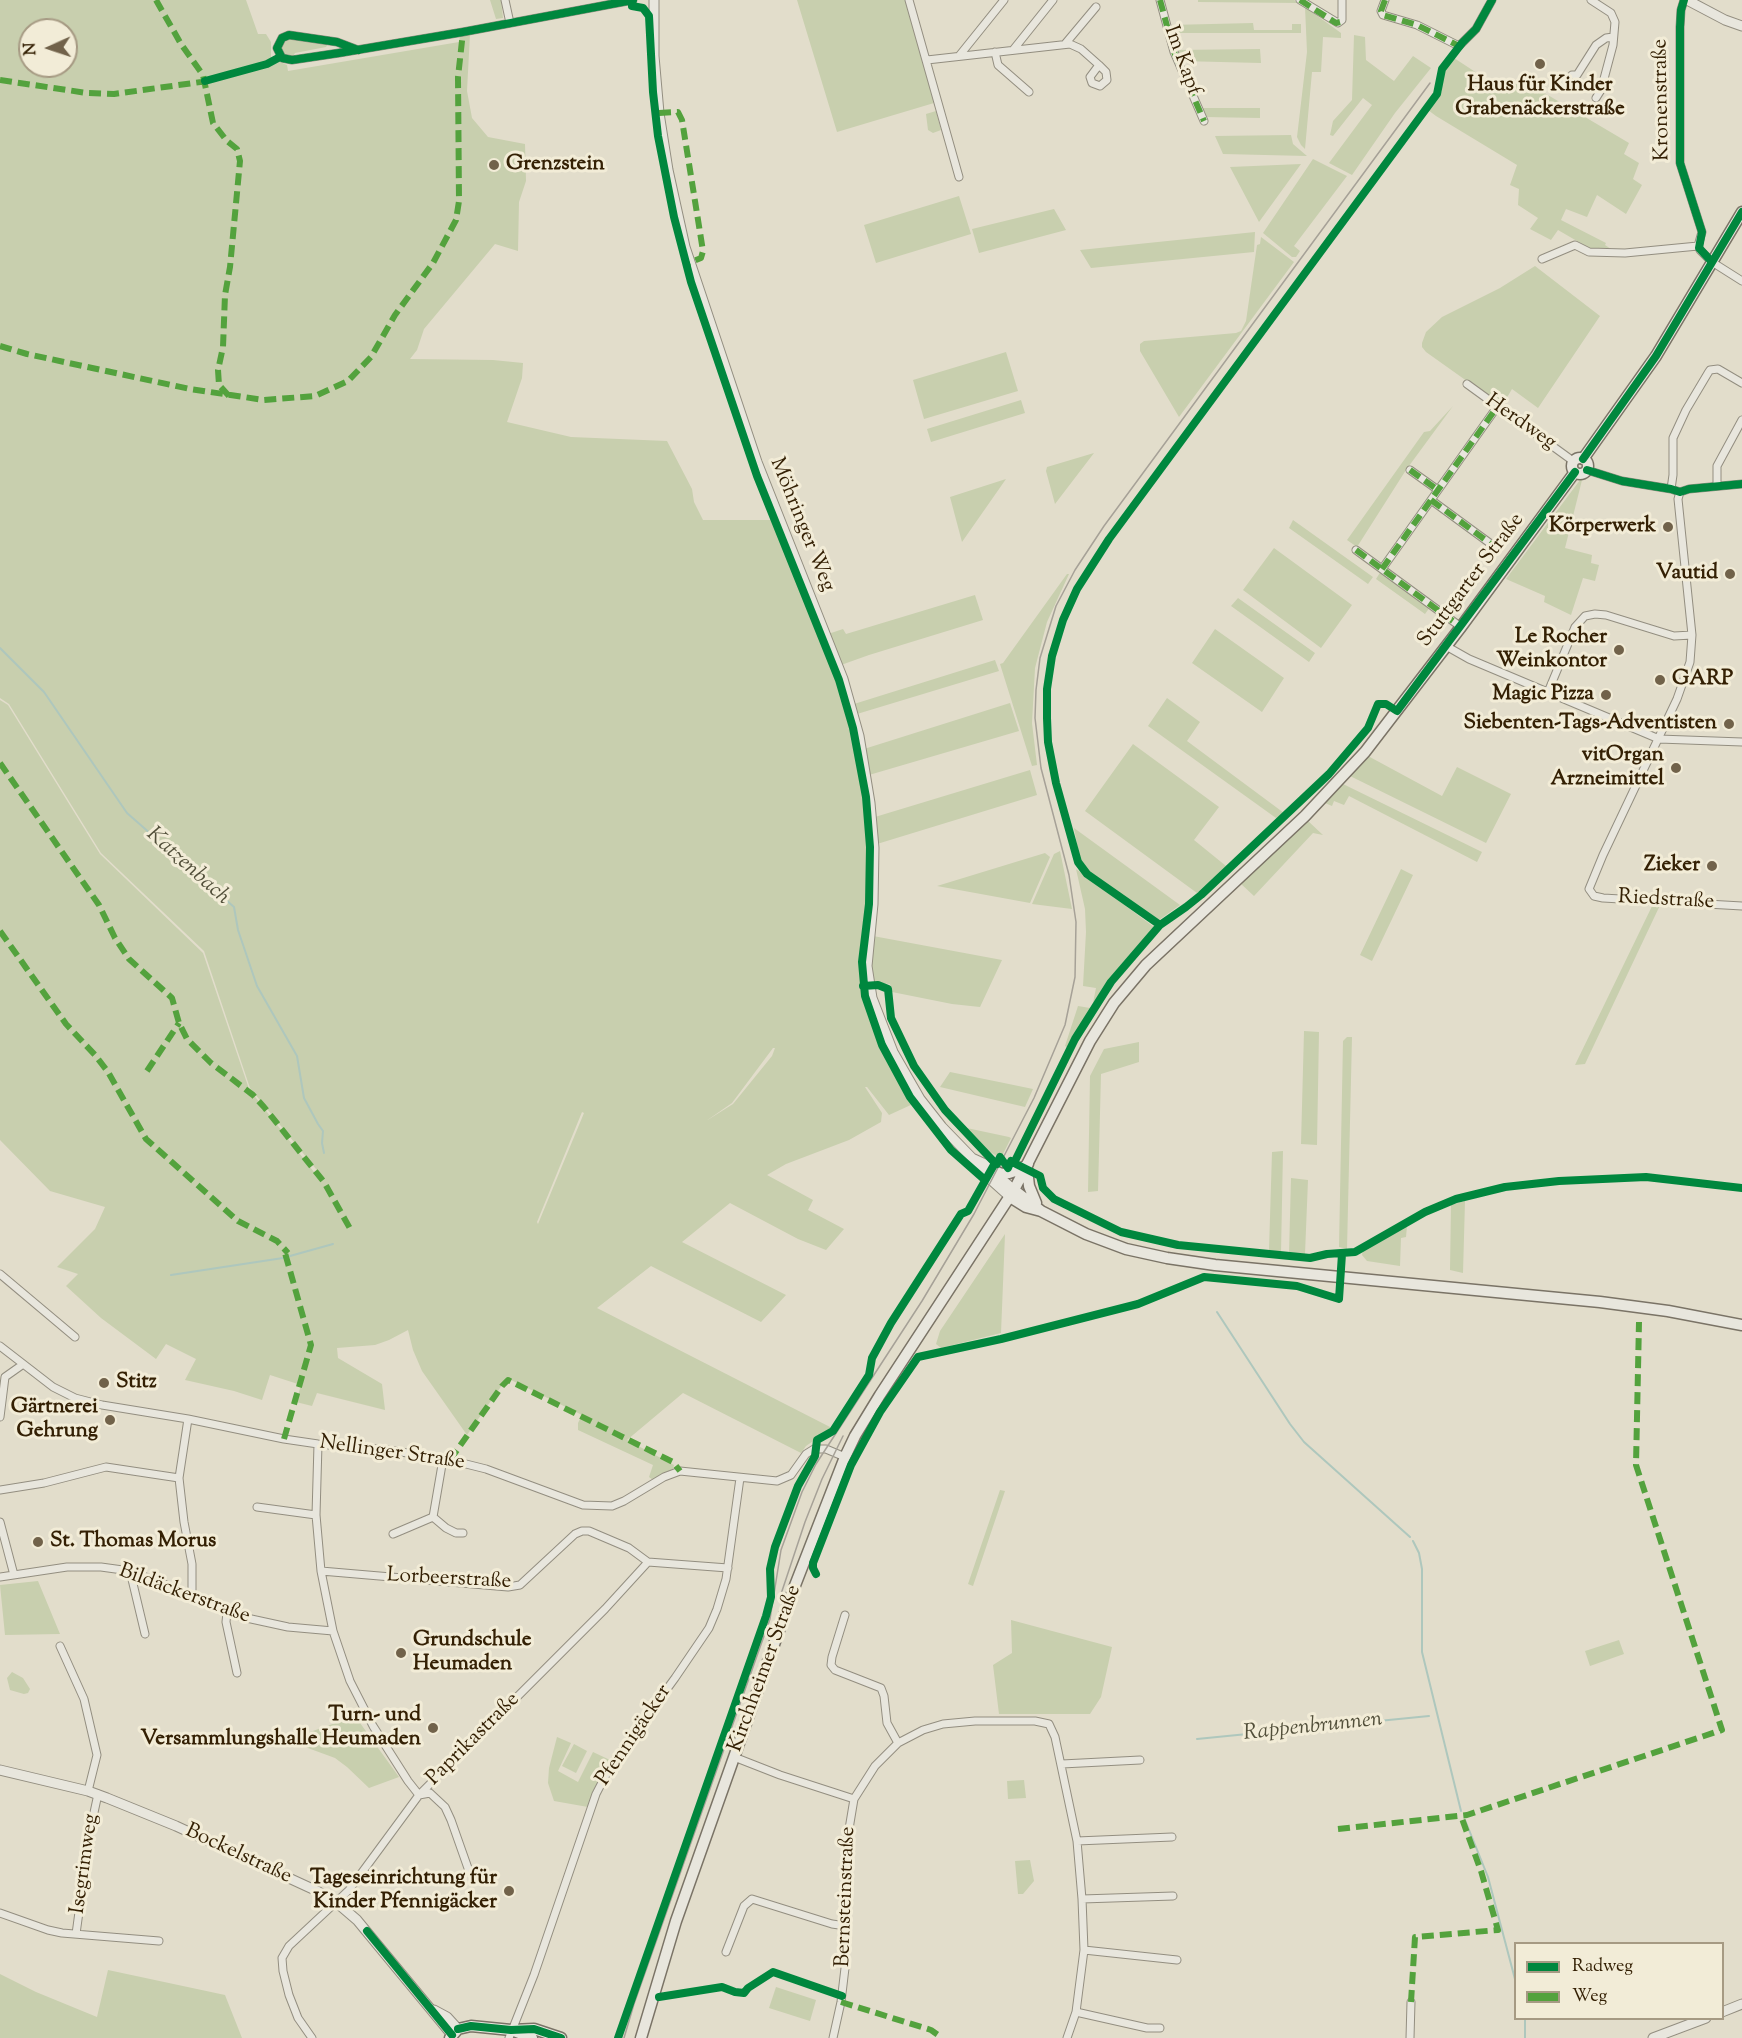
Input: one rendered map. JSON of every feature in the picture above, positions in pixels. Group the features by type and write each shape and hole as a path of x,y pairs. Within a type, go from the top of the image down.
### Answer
{"main road":[{"name":"Stuttgarter Straße","path":"1012,1194 1085,1050 1123,992 1169,942 1305,816 1343,777 1374,740 1461,627 1646,371 1742,212"},
{"path":"990,1169 1007,1174 1029,1164"},
{"path":"1029,1164 1027,1175 1029,1186 1041,1211"},
{"path":"1012,1194 1026,1207 1041,1211 1086,1234 1144,1254 1179,1260 1600,1302 1668,1311 1742,1325"},
{"name":"Kirchheimer Straße","path":"641,2038 670,1941 734,1757 794,1588 845,1457 874,1405 1012,1194"},
{"name":"Bockelstraße","path":"454,2034 480,2026 532,2038"},
{"name":"Bockelstraße","path":"510,2034 534,2028 561,2038"}],"street":[{"path":"505,0 510,23"},
{"path":"358,50 337,42 291,35 282,38 277,48 280,57 290,61 358,50 510,23 633,0"},
{"name":"Möhringer Weg","path":"654,0 654,56 659,113 668,170 685,247 757,462 839,671 859,736 874,842 873,904 867,966 872,998 886,1036 906,1077 936,1119 981,1171 1012,1194"},
{"path":"909,0 959,177"},
{"path":"960,56 1004,0"},
{"path":"1013,50 1053,0"},
{"name":"Im Kapf","path":"1160,0 1174,52 1204,121"},
{"path":"1300,0 1336,22 1340,22 1342,17 1342,0"},
{"path":"1385,0 1383,15 1417,25 1460,46 1476,29 1492,0"},
{"path":"1591,0 1613,14 1615,22 1613,45 1601,90 1596,98"},
{"path":"1686,0 1742,26"},
{"name":"Kronenstraße","path":"1686,0 1681,10 1680,163 1702,232 1698,246"},
{"path":"1065,44 1096,7"},
{"path":"1572,75 1577,75 1596,45 1606,38 1613,37"},
{"path":"927,60 1072,44 1099,65"},
{"path":"995,52 998,65 1029,92"},
{"path":"1542,259 1575,245 1589,252 1625,253 1698,246 1712,262 1742,280"},
{"path":"1671,489 1673,438 1686,410 1708,373 1710,370 1718,369 1742,382"},
{"name":"Herdweg","path":"1467,384 1580,465 1622,481 1680,492"},
{"path":"1382,569 1497,407"},
{"path":"1717,486 1717,466 1742,420"},
{"path":"1410,470 1438,490"},
{"path":"1659,739 1688,671 1692,655 1679,503 1680,492 1742,483"},
{"path":"1431,500 1491,544"},
{"path":"1356,550 1461,627"},
{"path":"1548,692 1577,623 1585,616 1606,615 1674,636 1692,635"},
{"path":"1446,646 1469,659 1659,739 1742,742"},
{"name":"Riedstraße","path":"1659,739 1590,885 1591,892 1603,898 1742,906"},
{"name":"Möhringer Weg","path":"972,1158 990,1169 1012,1194"},
{"path":"0,1274 75,1336"},
{"name":"Nellinger Straße","path":"0,1346 53,1388 75,1398 102,1405 318,1444 388,1450 442,1459 486,1469 583,1505 597,1507 612,1506 624,1501 664,1477 680,1471 772,1481 783,1479 793,1473 806,1454 814,1449 824,1449 845,1457"},
{"path":"0,1417 3,1375 22,1365"},
{"path":"188,1419 180,1478 184,1522 192,1564 192,1597"},
{"path":"318,1444 316,1515 321,1571 333,1631 350,1681 388,1751 419,1795 430,1793 445,1807 469,1871 479,1880"},
{"path":"433,1517 442,1459"},
{"path":"0,1490 44,1483 106,1467 180,1478"},
{"name":"Pfennigäcker","path":"510,2034 534,1975 596,1794 616,1757 709,1628 723,1594 740,1478"},
{"path":"257,1507 316,1515"},
{"path":"433,1517 446,1528 456,1533 463,1533"},
{"path":"393,1533 433,1517"},
{"path":"0,1522 14,1575"},
{"name":"Lorbeerstraße","path":"321,1571 508,1587 520,1585 575,1534 582,1531 629,1548 648,1562 728,1568"},
{"name":"Paprikastraße","path":"312,2038 298,2019 287,1987 282,1958 289,1946 349,1890 419,1795 605,1609 648,1562"},
{"name":"Bildäckerstraße","path":"0,1577 67,1567 101,1567 130,1571 227,1612 261,1623 333,1631"},
{"path":"130,1571 145,1634"},
{"path":"227,1612 226,1622 237,1673"},
{"path":"845,1615 831,1657 831,1665 835,1670 881,1688 885,1696 887,1723 898,1743"},
{"path":"60,1646 84,1699 97,1755 88,1791"},
{"name":"Bernsteinstraße","path":"833,2038 841,2002 845,1968 846,1847 854,1799 875,1766 898,1743 923,1730 975,1721 1035,1721 1049,1724 1055,1737 1077,1841 1082,1899 1084,1950 1076,2012 1067,2038"},
{"path":"734,1757 854,1799"},
{"path":"1062,1764 1140,1760"},
{"name":"Bockelstraße","path":"0,1770 98,1794 176,1826 336,1902 357,1920 432,2009 442,2025 454,2034"},
{"name":"Isegrimweg","path":"76,1934 90,1831 98,1794"},
{"path":"1077,1841 1172,1836"},
{"path":"1082,1899 1173,1896"},
{"path":"726,1952 744,1906 752,1899 832,1924 846,1926"},
{"name":"Isegrimweg","path":"0,1913 48,1930 159,1941"},
{"path":"1084,1950 1177,1960"},
{"path":"1410,2038 1411,2002"},
{"path":"1724,2011 1742,2004"},
{"path":"1076,2012 1147,2028 1160,2028"},
{"path":"1653,2038 1703,2020"}],"green space":[{"path":"0,0 246,0 258,34 266,34 271,42 271,63 278,61 287,65 288,71 459,42 460,36 470,34 467,91 472,118 488,137 525,144 526,181 519,202 518,251 495,244 424,329 417,350 410,359 493,360 523,363 522,378 507,422 571,437 667,441 692,489 694,502 703,520 773,520 834,672 848,713 864,793 870,853 861,964 862,992 882,1047 913,1104 889,1115 865,1087 882,1113 881,1122 849,1140 786,1164 767,1175 813,1200 808,1210 844,1229 826,1250 798,1239 730,1203 682,1242 786,1295 761,1322 651,1266 597,1308 832,1428 806,1446 801,1453 683,1393 627,1440 674,1465 673,1469 653,1480 649,1477 653,1465 578,1430 578,1423 582,1415 507,1378 467,1435 422,1371 408,1330 375,1345 337,1348 338,1358 382,1384 385,1410 317,1393 312,1406 296,1402 301,1385 270,1375 262,1400 185,1380 196,1359 166,1344 156,1359 101,1318 66,1286 78,1274 57,1267 95,1229 105,1207 50,1191 0,1140 0,700 8,705 100,854 203,953 249,1089 314,1172 320,1174 250,1088 204,951 101,853 9,704 0,698","holes":["775,1048 772,1056 733,1104 706,1121 732,1103","582,1112 584,1113 538,1224 537,1222"]},
{"path":"490,0 501,0 503,18 496,19"},
{"path":"797,0 906,0 934,103 837,132"},
{"path":"1198,0 1294,0 1299,3 1198,2"},
{"path":"1305,7 1341,33 1341,38 1323,37 1321,72 1312,72 1305,149 1297,137 1307,52"},
{"path":"1253,23 1254,30 1292,30 1292,24 1301,24 1301,33 1172,33 1170,25"},
{"path":"1354,35 1365,37 1366,60 1394,81 1413,56 1431,68 1395,113 1352,175 1329,163 1372,105 1363,98 1333,136 1330,135 1333,121 1352,100"},
{"path":"290,39 328,44 326,47 295,53 293,57 282,52 282,44"},
{"path":"1260,49 1261,63 1180,61 1176,50"},
{"path":"1454,58 1509,94 1519,78 1629,143 1624,154 1639,163 1633,179 1642,185 1626,214 1597,195 1587,217 1566,209 1561,220 1606,243 1605,245 1611,249 1589,248 1558,230 1551,240 1530,229 1538,218 1518,205 1519,189 1510,185 1517,165 1428,110 1442,91 1442,73"},
{"path":"1202,108 1260,108 1260,118 1205,117"},
{"path":"936,111 941,130 933,133 928,130 926,114"},
{"path":"1291,135 1293,144 1307,156 1223,154 1215,136"},
{"path":"1313,159 1347,176 1294,246 1300,251 1296,257 1292,257 1263,233"},
{"path":"1301,164 1259,222 1230,167"},
{"path":"959,196 971,234 876,263 864,225"},
{"path":"1054,209 1066,230 979,253 972,229"},
{"path":"1255,232 1254,252 1091,268 1080,250"},
{"path":"1261,237 1294,262 1179,417 1140,351 1140,344 1144,341 1241,331 1246,321 1257,245 1260,244"},
{"path":"1535,266 1600,316 1538,408 1512,389 1502,406 1426,352 1422,343 1426,332 1442,317 1500,288"},
{"path":"1006,352 1018,391 924,419 913,380"},
{"path":"1021,400 1025,413 931,442 927,429"},
{"path":"1453,406 1406,470 1357,547 1347,540 1424,432 1430,431"},
{"path":"1094,453 1055,504 1046,471 1047,467"},
{"path":"1583,476 1565,548 1592,555 1591,563 1599,565 1595,581 1583,578 1571,615 1544,602 1545,596 1506,579"},
{"path":"1006,479 962,542 950,497"},
{"path":"1293,520 1373,577 1368,584 1289,528"},
{"path":"1274,548 1352,605 1321,648 1243,590"},
{"path":"1381,571 1430,607 1425,614 1376,579"},
{"path":"1069,574 1047,622 1035,668 1032,723 1037,765 1032,766 1000,664 1003,663"},
{"path":"975,595 983,620 841,665 828,634 843,629 846,634"},
{"path":"1238,598 1315,653 1309,662 1231,606"},
{"path":"1215,629 1284,678 1262,712 1192,663"},
{"path":"995,660 999,671 857,714 854,704"},
{"path":"1167,698 1200,722 1187,741 1284,813 1276,818 1148,726"},
{"path":"1010,703 1019,731 869,775 864,749"},
{"path":"1133,744 1219,807 1194,840 1226,866 1197,893 1085,811"},
{"path":"1368,756 1442,796 1457,767 1511,794 1486,843 1350,776"},
{"path":"1030,770 1037,795 877,844 875,817"},
{"path":"1343,784 1482,852 1477,862 1349,796 1344,805 1334,801 1332,806 1325,803"},
{"path":"1308,821 1323,835 1313,833 1254,896 1240,883"},
{"path":"1074,828 1180,905 1159,920 1153,919 1081,865"},
{"path":"1060,851 1072,909 1032,904 1054,854"},
{"path":"1045,853 1050,857 1030,903 937,886"},
{"path":"1076,869 1154,927 1118,968 1093,1003 1096,988 1083,986 1085,909"},
{"path":"1401,869 1413,875 1372,961 1360,955"},
{"path":"1655,900 1662,901 1585,1064 1575,1065"},
{"path":"873,936 1002,960 980,1007 952,1004 892,992 890,984 873,980 871,964"},
{"path":"1078,1006 1090,1008 1068,1048 1065,1046"},
{"path":"1304,1031 1319,1032 1317,1145 1301,1144"},
{"path":"1347,1037 1352,1037 1347,1249 1339,1247 1343,1041"},
{"path":"1139,1042 1139,1062 1101,1074 1098,1191 1088,1192 1090,1076 1104,1049"},
{"path":"950,1072 1033,1089 1025,1107 940,1087"},
{"path":"962,1127 1011,1138 1002,1156 997,1156 985,1149"},
{"path":"1283,1151 1281,1253 1269,1250 1272,1152"},
{"path":"1291,1178 1308,1180 1305,1254 1289,1254"},
{"path":"1465,1201 1463,1273 1450,1270 1451,1205"},
{"path":"1407,1226 1406,1237 1401,1238 1400,1266 1367,1261 1362,1255 1363,1250"},
{"path":"1005,1234 1001,1333 941,1348 936,1344 940,1331"},
{"path":"1000,1490 1005,1491 973,1586 968,1584"},
{"path":"38,1581 60,1634 5,1635 0,1585"},
{"path":"1011,1620 1112,1647 1101,1697 1090,1714 999,1714 993,1665 1012,1653"},
{"path":"1619,1640 1624,1654 1590,1666 1585,1651"},
{"path":"12,1672 23,1678 30,1689 28,1693 10,1690 7,1678"},
{"path":"355,1716 399,1777 369,1788 335,1758 297,1744 296,1737"},
{"path":"557,1737 571,1743 558,1771 578,1782 593,1752 610,1760 592,1794 588,1807 554,1801 548,1783 549,1768"},
{"path":"574,1744 587,1751 576,1773 562,1766"},
{"path":"1024,1780 1026,1798 1008,1799 1007,1781"},
{"path":"1030,1860 1034,1881 1023,1894 1018,1894 1015,1861"},
{"path":"108,1970 225,1995 242,2038 0,2038 0,1974 36,1992 97,2017"},
{"path":"776,1987 816,2000 810,2021 769,2008"}],"waterway":[{"name":"Katzenbach","path":"0,648 44,692 127,813 234,907 238,930 257,986 297,1056 304,1098 323,1131 324,1153"},
{"path":"290,1256 333,1244"},
{"path":"171,1275 283,1258"},
{"path":"1217,1312 1304,1442 1410,1537"},
{"path":"1413,1541 1419,1553 1422,1569 1422,1652 1461,1811"},
{"name":"Rappenbrunnen","path":"1197,1739 1429,1716"},
{"path":"1465,1820 1488,1877 1514,1975"},
{"path":"1525,2020 1525,2038"}],"tram line":[{"path":"624,2038 770,1619 781,1550 802,1492 816,1464 922,1301 974,1214 1034,1098 1065,1025 1075,977 1076,922 1069,875 1041,768 1035,718 1040,658 1056,606 1075,570 1104,526 1430,83"},
{"path":"781,1594 805,1522 822,1479 843,1436"}],"marked path":[{"path":"156,0 181,44 203,75 213,123 227,141 237,149 240,161 230,267 225,295 223,347 218,370 219,385 229,396"},
{"path":"1160,0 1174,52 1204,121"},
{"path":"1300,0 1336,23 1340,22"},
{"path":"1385,0 1381,11 1383,15 1417,25 1459,46"},
{"path":"0,346 27,354 190,389 264,400 315,396 348,381 371,357 395,315 433,263 456,220 459,201 458,77 463,32"},
{"path":"0,80 87,93 114,94 208,81"},
{"path":"659,113 678,112 682,120 703,251 701,258 689,263"},
{"path":"1382,569 1497,407"},
{"path":"1410,470 1438,490"},
{"path":"1431,500 1491,544"},
{"path":"1356,550 1461,627"},
{"path":"0,763 99,905 115,938 129,959 172,998 179,1023 187,1039 211,1063 253,1095 264,1107 324,1182 352,1232"},
{"path":"0,931 66,1024 108,1072 146,1139 238,1221 277,1241 288,1253"},
{"path":"147,1071 179,1023"},
{"path":"284,1439 311,1345 285,1253"},
{"path":"1338,1829 1467,1815 1722,1730 1636,1465 1639,1322"},
{"path":"450,1460 508,1380 673,1462 680,1471"},
{"path":"1411,2002 1415,1937 1498,1930 1481,1871 1461,1816"},
{"path":"841,2002 931,2030 941,2037"}],"cycle path":[{"path":"358,50 337,42 289,35 282,38 277,48 282,58 292,60 339,53 463,32 633,0"},
{"path":"1160,925 1087,874 1078,862 1056,783 1048,742 1047,689 1052,656 1063,620 1077,589 1109,539 1437,94 1442,69 1476,29 1492,0"},
{"path":"1684,0 1680,27 1680,163 1702,232 1699,248 1712,262"},
{"path":"632,6 643,8 649,16 658,136 674,217 691,282 757,476 839,680 853,728 866,797 870,847 869,904 862,962 865,996 882,1045 910,1097 951,1150 985,1180"},
{"path":"205,81 267,64 280,57"},
{"path":"1583,459 1656,356 1742,212"},
{"path":"1587,470 1622,481 1680,492 1689,489 1742,484"},
{"path":"618,2038 766,1616 771,1597 770,1569 775,1547 798,1486 815,1456 817,1440 833,1431 869,1375 872,1358 891,1323 961,1214 968,1211 995,1163 997,1164 1000,1157 1008,1168 1011,1161 1014,1163 1075,1039 1111,982 1160,925 1201,895 1329,774 1368,728 1378,704 1386,704 1397,711 1575,472"},
{"path":"863,986 878,985 888,989 891,1018 914,1066 945,1110 995,1163"},
{"path":"1014,1163 1040,1176 1043,1188 1054,1199 1121,1232 1178,1245 1310,1258 1355,1252 1425,1212 1456,1199 1505,1187 1559,1181 1646,1177 1742,1188"},
{"path":"816,1574 813,1563 851,1465 880,1412 918,1357 1001,1339 1138,1304 1204,1277 1297,1286 1339,1299 1342,1254"},
{"path":"367,1931 452,2035"},
{"path":"659,1997 722,1987 744,1993 773,1972 842,1996"},
{"path":"458,2029 471,2026 511,2030 534,2029 561,2038"}],"place":[{"name":"Haus für Kinder Grabenäckerstraße","path":"1540,64"},
{"name":"Grenzstein","path":"494,165"},
{"name":"Körperwerk","path":"1668,527"},
{"name":"Vautid","path":"1730,574"},
{"name":"Le Rocher Weinkontor","path":"1619,650"},
{"name":"GARP","path":"1660,680"},
{"name":"Magic Pizza","path":"1606,695"},
{"name":"Siebenten-Tags-Adventisten","path":"1729,724"},
{"name":"vitOrgan Arzneimittel","path":"1676,768"},
{"name":"Zieker","path":"1712,866"},
{"name":"Stitz","path":"104,1383"},
{"name":"Gärtnerei Gehrung","path":"110,1420"},
{"name":"St. Thomas Morus","path":"38,1542"},
{"name":"Grundschule Heumaden","path":"401,1653"},
{"name":"Turn- und Versammlungshalle Heumaden","path":"433,1728"},
{"name":"Tageseinrichtung für Kinder Pfennigäcker","path":"509,1891"}]}
